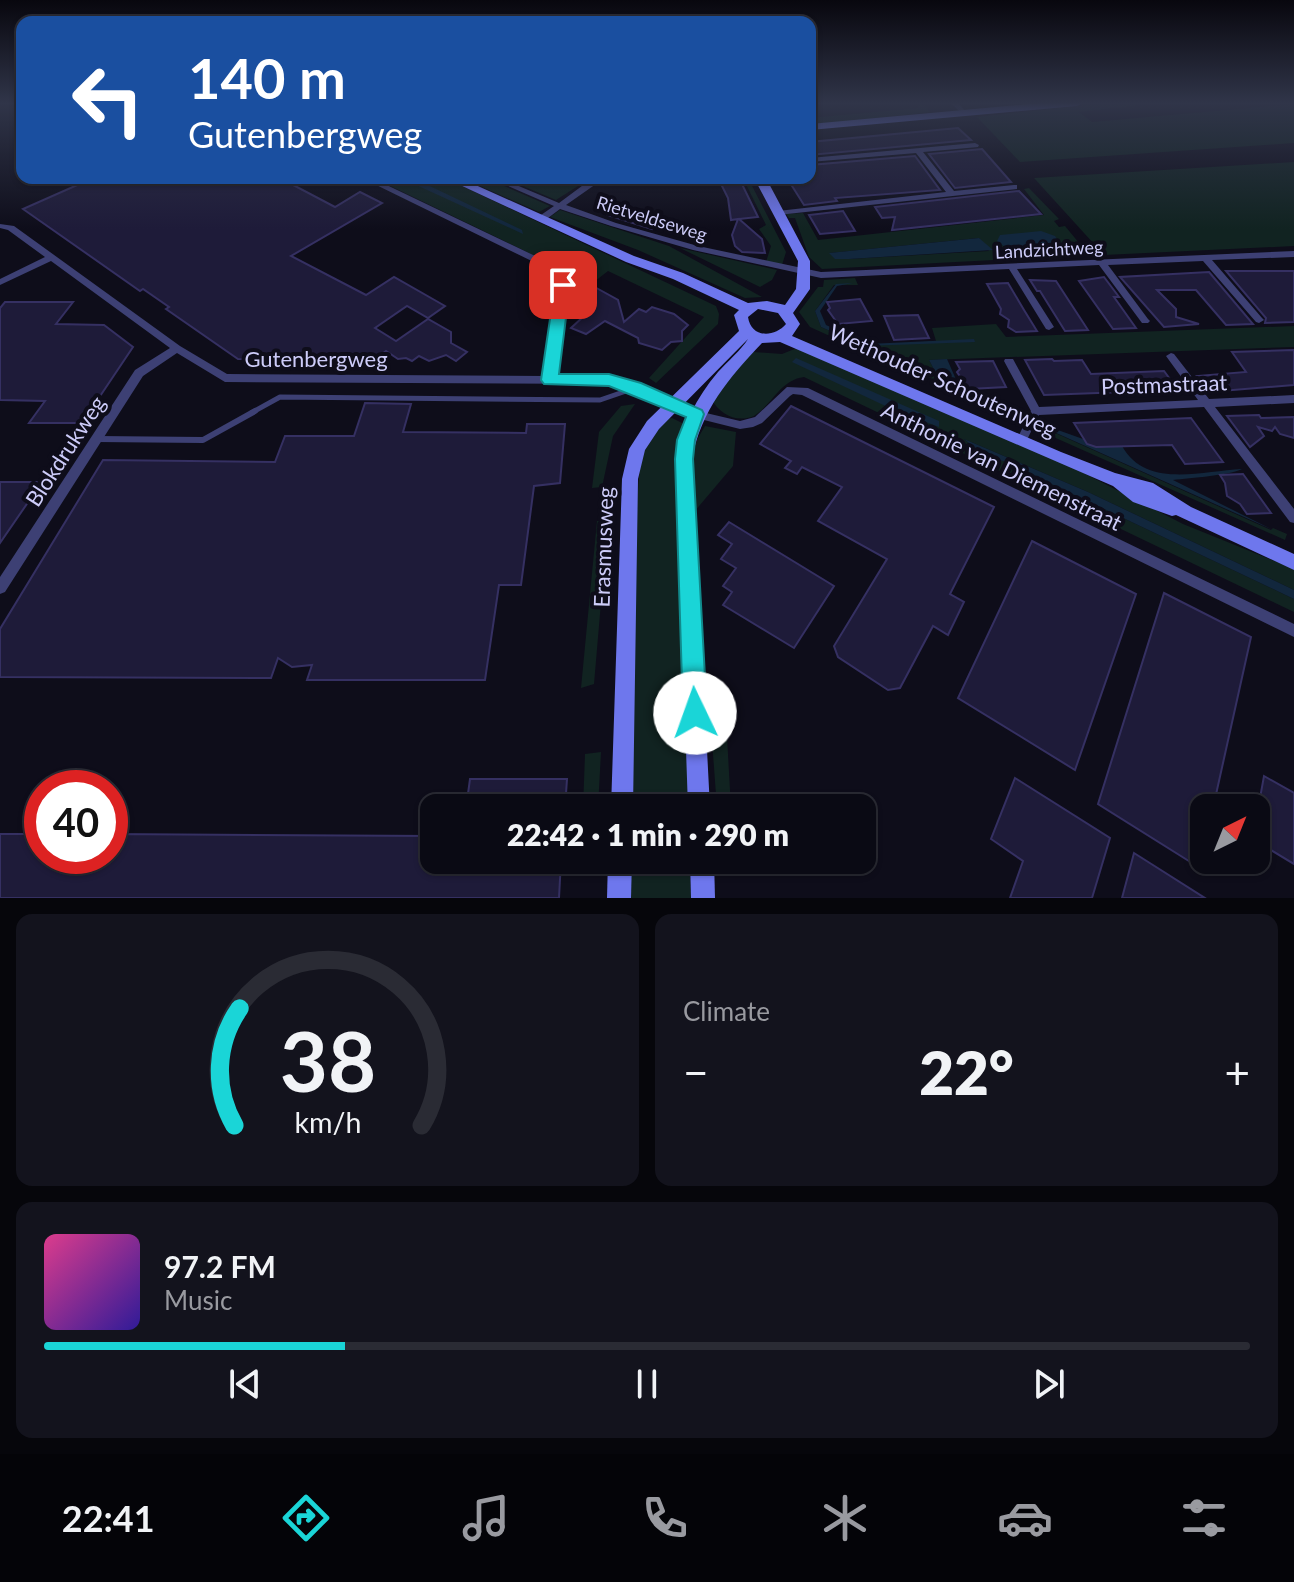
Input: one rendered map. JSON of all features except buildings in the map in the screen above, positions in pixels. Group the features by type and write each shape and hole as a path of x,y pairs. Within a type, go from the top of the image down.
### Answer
{"street":[{"path":"816,159 975,145"},
{"path":"918,150 951,193"},
{"path":"378,184 549,266 561,275 563,285 550,380"},
{"path":"464,184 630,259 670,283 744,312 772,305 805,272"},
{"name":"Rietveldseweg","path":"508,184 559,206 698,249 805,272"},
{"path":"541,219 590,184"},
{"path":"763,184 799,250 805,272 803,289 787,312"},
{"path":"778,213 1014,187"},
{"name":"Gutenbergweg","path":"0,226 11,228 215,375 225,378 609,380 696,414"},
{"name":"Landzichtweg","path":"805,272 836,274 1294,254"},
{"path":"0,282 52,257"},
{"path":"1205,258 1259,320"},
{"path":"1101,262 1145,321"},
{"path":"1011,266 1049,327"},
{"path":"744,312 742,327 753,335 787,333 793,324 787,312 772,305"},
{"name":"Wethouder Schoutenweg","path":"787,333 1085,466 1150,502 1185,512 1294,562"},
{"path":"698,794 684,459 686,440 696,414 753,335"},
{"name":"Erasmusweg","path":"622,794 630,479 637,449 653,425 753,335"},
{"name":"Blokdrukweg","path":"0,588 139,373 177,348"},
{"path":"1171,356 1294,518"},
{"path":"1009,361 1036,411 1023,438"},
{"name":"Anthonie van Diemenstraat","path":"696,414 740,425 752,424 784,394 791,390 804,391 1294,631"},
{"name":"Postmastraat","path":"1036,411 1294,399"},
{"path":"619,898 620,874"},
{"path":"702,874 703,898"}],"lane":[{"path":"97,439 203,440 280,397 600,400 635,388"}],"green space":[{"path":"1004,145 1267,145 1020,162"},
{"path":"1294,162 1294,246 1104,255 1034,178"},
{"path":"386,184 458,184 716,306 718,324 656,383 649,378 704,317 608,271 585,289 564,293 566,274 560,268"},
{"path":"476,184 500,184 550,206 539,212"},
{"path":"518,184 578,186 556,200"},
{"path":"746,184 751,184 786,252 782,265 766,262 771,246 759,229 766,225"},
{"path":"1029,188 1059,219 1054,221 1059,227 1065,226 1089,255 822,269 809,257 795,218 789,218 786,214 803,213 818,240 1044,215 1024,189","holes":["979,238 989,251 849,259 830,253"]},
{"path":"560,210 669,246 762,297 745,298 638,250 550,217"},
{"path":"680,248 777,270 772,280 760,287"},
{"path":"855,278 858,285 834,285 815,311 821,327 865,346 936,341 932,328 996,324 1006,337 1294,326 1294,347 929,360 940,381 907,371 810,327 799,312 818,287 823,287 824,280"},
{"path":"797,348 1068,465 1183,524 1294,569 1294,590 1088,492 964,439 986,457 1003,461 1294,599 1294,612 804,377 783,387 761,411 747,418 730,416 711,399 753,352 782,354"},
{"path":"635,404 613,436 602,487 592,488 599,432 621,406"},
{"path":"672,418 682,423 690,794 632,794 635,527 641,454 666,419"},
{"path":"705,426 736,432 733,466 694,512 691,450"},
{"path":"1042,427 1271,530 1273,528 1287,534 1285,540 1040,431"},
{"path":"597,521 608,521 594,684 581,688"},
{"path":"709,700 725,701 730,794 716,794"},
{"path":"601,752 599,794 584,794 585,754"},
{"path":"630,874 690,874 691,898 629,898"}],"water":[{"path":"414,184 426,184 522,230 523,234"},
{"path":"1041,231 1055,236 1060,243 1058,249 1010,251 997,241 1000,235"},
{"path":"979,238 993,250 849,259 835,259 829,253"},
{"path":"853,283 837,286 820,311 826,325 868,344 974,339 975,342 865,346 821,327 815,311 836,284"},
{"path":"796,358 939,421 939,427 894,410 792,362"},
{"path":"947,359 958,384 1012,410 1012,414 940,381 929,360"},
{"path":"1055,429 1083,439 1087,444 1122,446 1132,459 1160,473 1192,474 1242,469 1220,475 1173,480 1273,530 1054,432"},
{"path":"964,439 1088,492 1294,590 1294,599 1003,461 986,457"}],"route":[{"path":"563,285 550,380 609,380 696,414 686,440 684,459 695,713"}]}
